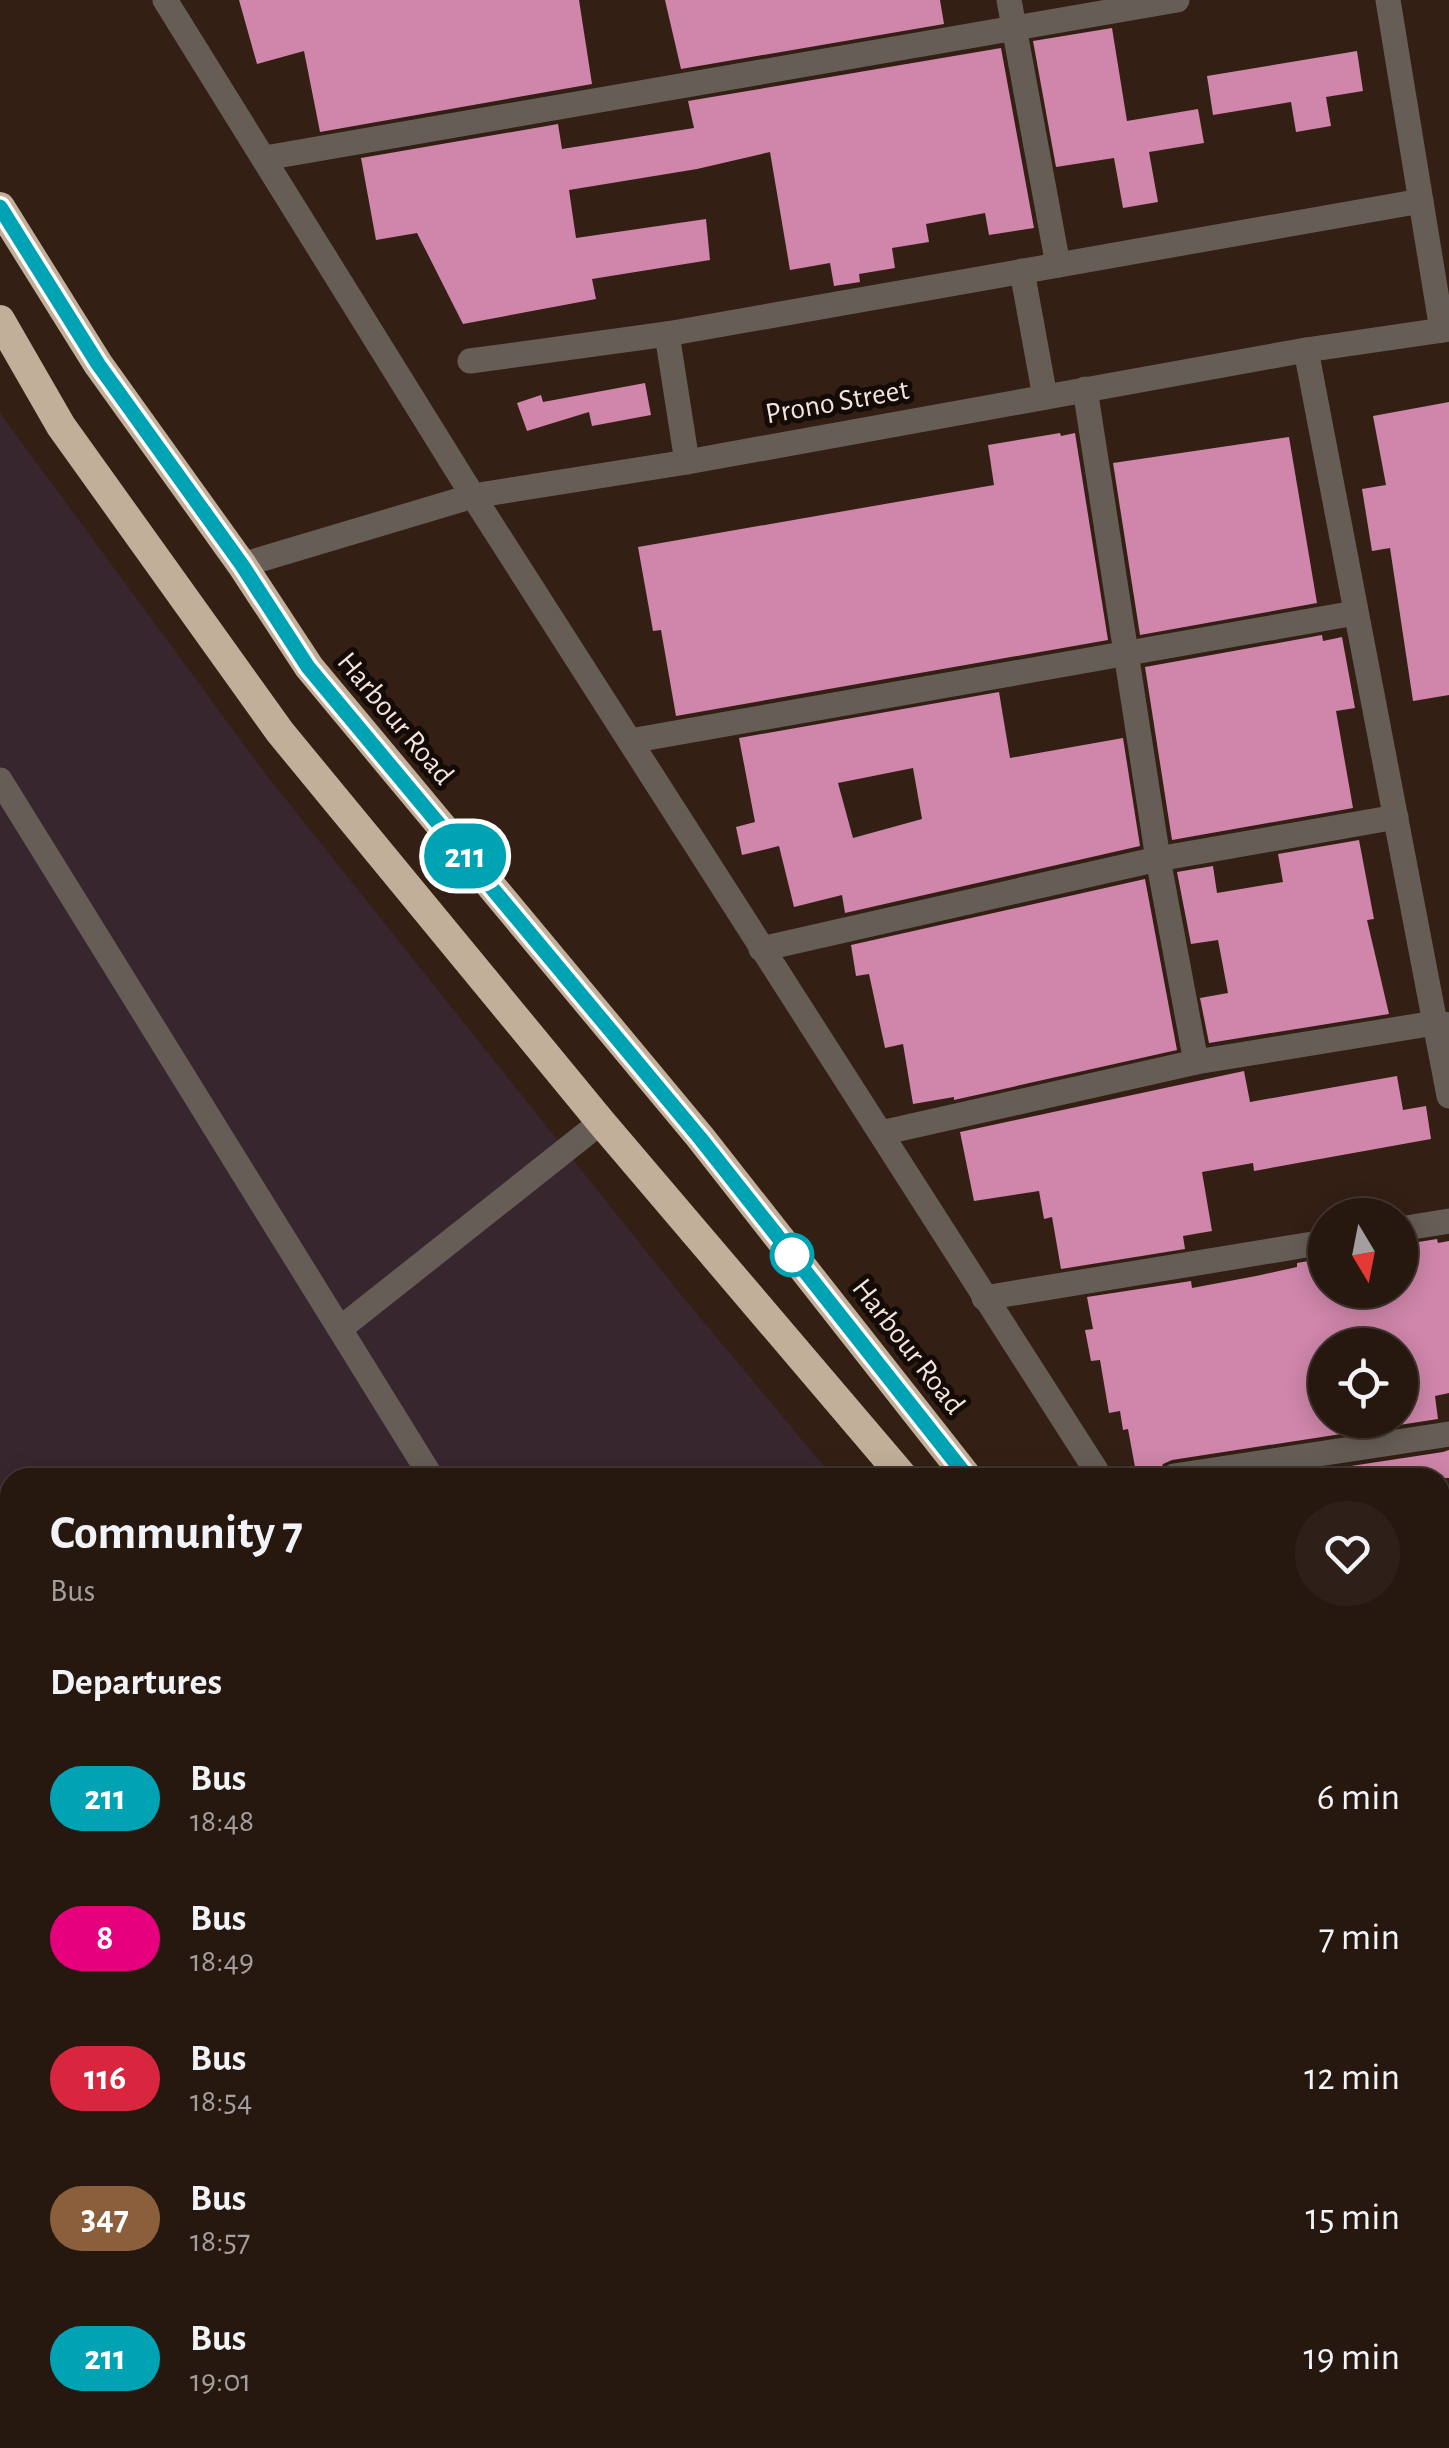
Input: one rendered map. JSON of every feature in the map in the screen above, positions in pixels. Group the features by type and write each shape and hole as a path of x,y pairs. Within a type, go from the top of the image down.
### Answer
{"highway":[{"name":"Harbour Road","path":"0,207 98,364 242,565 308,667 700,1138 960,1468"},
{"path":"0,320 61,426 280,732 601,1122 895,1468"}],"street":[{"path":"165,0 473,496 1094,1468"},
{"path":"1009,0 1058,265"},
{"path":"265,158 1177,0"},
{"path":"1388,0 1446,330"},
{"path":"470,361 667,334 1421,201"},
{"path":"1022,271 1045,397"},
{"name":"Prono Street","path":"242,565 473,496 687,462 1306,350 1446,330"},
{"path":"667,334 687,462"},
{"path":"1306,350 1355,614 1442,1024 1449,1096"},
{"path":"1085,389 1158,860 1196,1062"},
{"path":"630,741 1355,614"},
{"path":"0,780 426,1468"},
{"path":"761,948 1158,860 1396,816"},
{"path":"882,1133 1196,1062 1442,1024"},
{"path":"341,1328 601,1122"},
{"path":"1418,1226 1449,1221"},
{"path":"984,1298 1308,1245"},
{"path":"1226,1468 1449,1434"}],"shaded area":[{"path":"0,413 264,772 677,1290 825,1468 0,1468"}],"building":[{"path":"239,0 579,0 592,84 320,132 304,51 257,64"},
{"path":"665,0 940,0 944,24 681,69"},
{"path":"1112,28 1127,121 1198,109 1204,143 1149,152 1158,202 1123,208 1114,158 1056,167 1033,41"},
{"path":"1001,48 1034,228 989,235 985,213 926,224 929,242 892,248 895,268 859,274 860,282 834,286 830,263 790,270 770,152 697,169 569,190 576,238 706,219 710,260 592,279 596,299 463,324 417,233 376,240 361,158 558,124 562,149 694,128 688,101"},
{"path":"1357,51 1363,91 1326,97 1331,126 1296,132 1291,102 1213,115 1207,76"},
{"path":"645,383 651,415 592,426 589,412 527,431 517,403 541,395 543,402"},
{"path":"1449,402 1449,695 1413,701 1390,548 1372,551 1362,489 1386,485 1373,416"},
{"path":"1075,433 1108,640 676,716 661,630 653,631 638,547 994,485 988,445"},
{"path":"1289,437 1317,603 1140,635 1113,463"},
{"path":"1322,635 1323,641 1342,637 1355,708 1336,711 1353,808 1172,840 1145,667"},
{"path":"999,692 1010,758 1123,738 1140,846 845,913 842,895 794,907 779,846 742,855 736,827 755,822 739,738","holes":["913,768 922,819 853,838 838,783"]},
{"path":"1359,840 1374,919 1367,920 1389,1014 1209,1043 1200,998 1228,993 1218,940 1191,944 1177,872 1213,866 1217,893 1283,882 1278,854"},
{"path":"1145,879 1177,1050 954,1100 913,1104 903,1044 885,1048 869,974 856,976 851,945"},
{"path":"1244,1071 1250,1102 1397,1076 1403,1110 1426,1106 1431,1139 1254,1171 1253,1163 1202,1172 1212,1231 1183,1236 1185,1249 1061,1269 1052,1217 1044,1219 1039,1191 974,1201 960,1132"},
{"path":"1449,1241 1449,1393 1435,1396 1438,1419 1418,1422 1418,1328 1308,1328 1308,1438 1315,1438 1172,1460 1162,1468 1135,1468 1128,1429 1123,1430 1120,1411 1109,1413 1100,1360 1091,1361 1085,1330 1093,1329 1087,1297 1191,1281 1192,1288 1297,1267 1297,1263 1308,1261 1308,1308 1418,1308 1418,1242"},
{"path":"1449,1450 1449,1468 1338,1468"}],"bus line":[{"name":"211","path":"0,207 98,364 242,565 308,667 700,1138 960,1468"}]}
